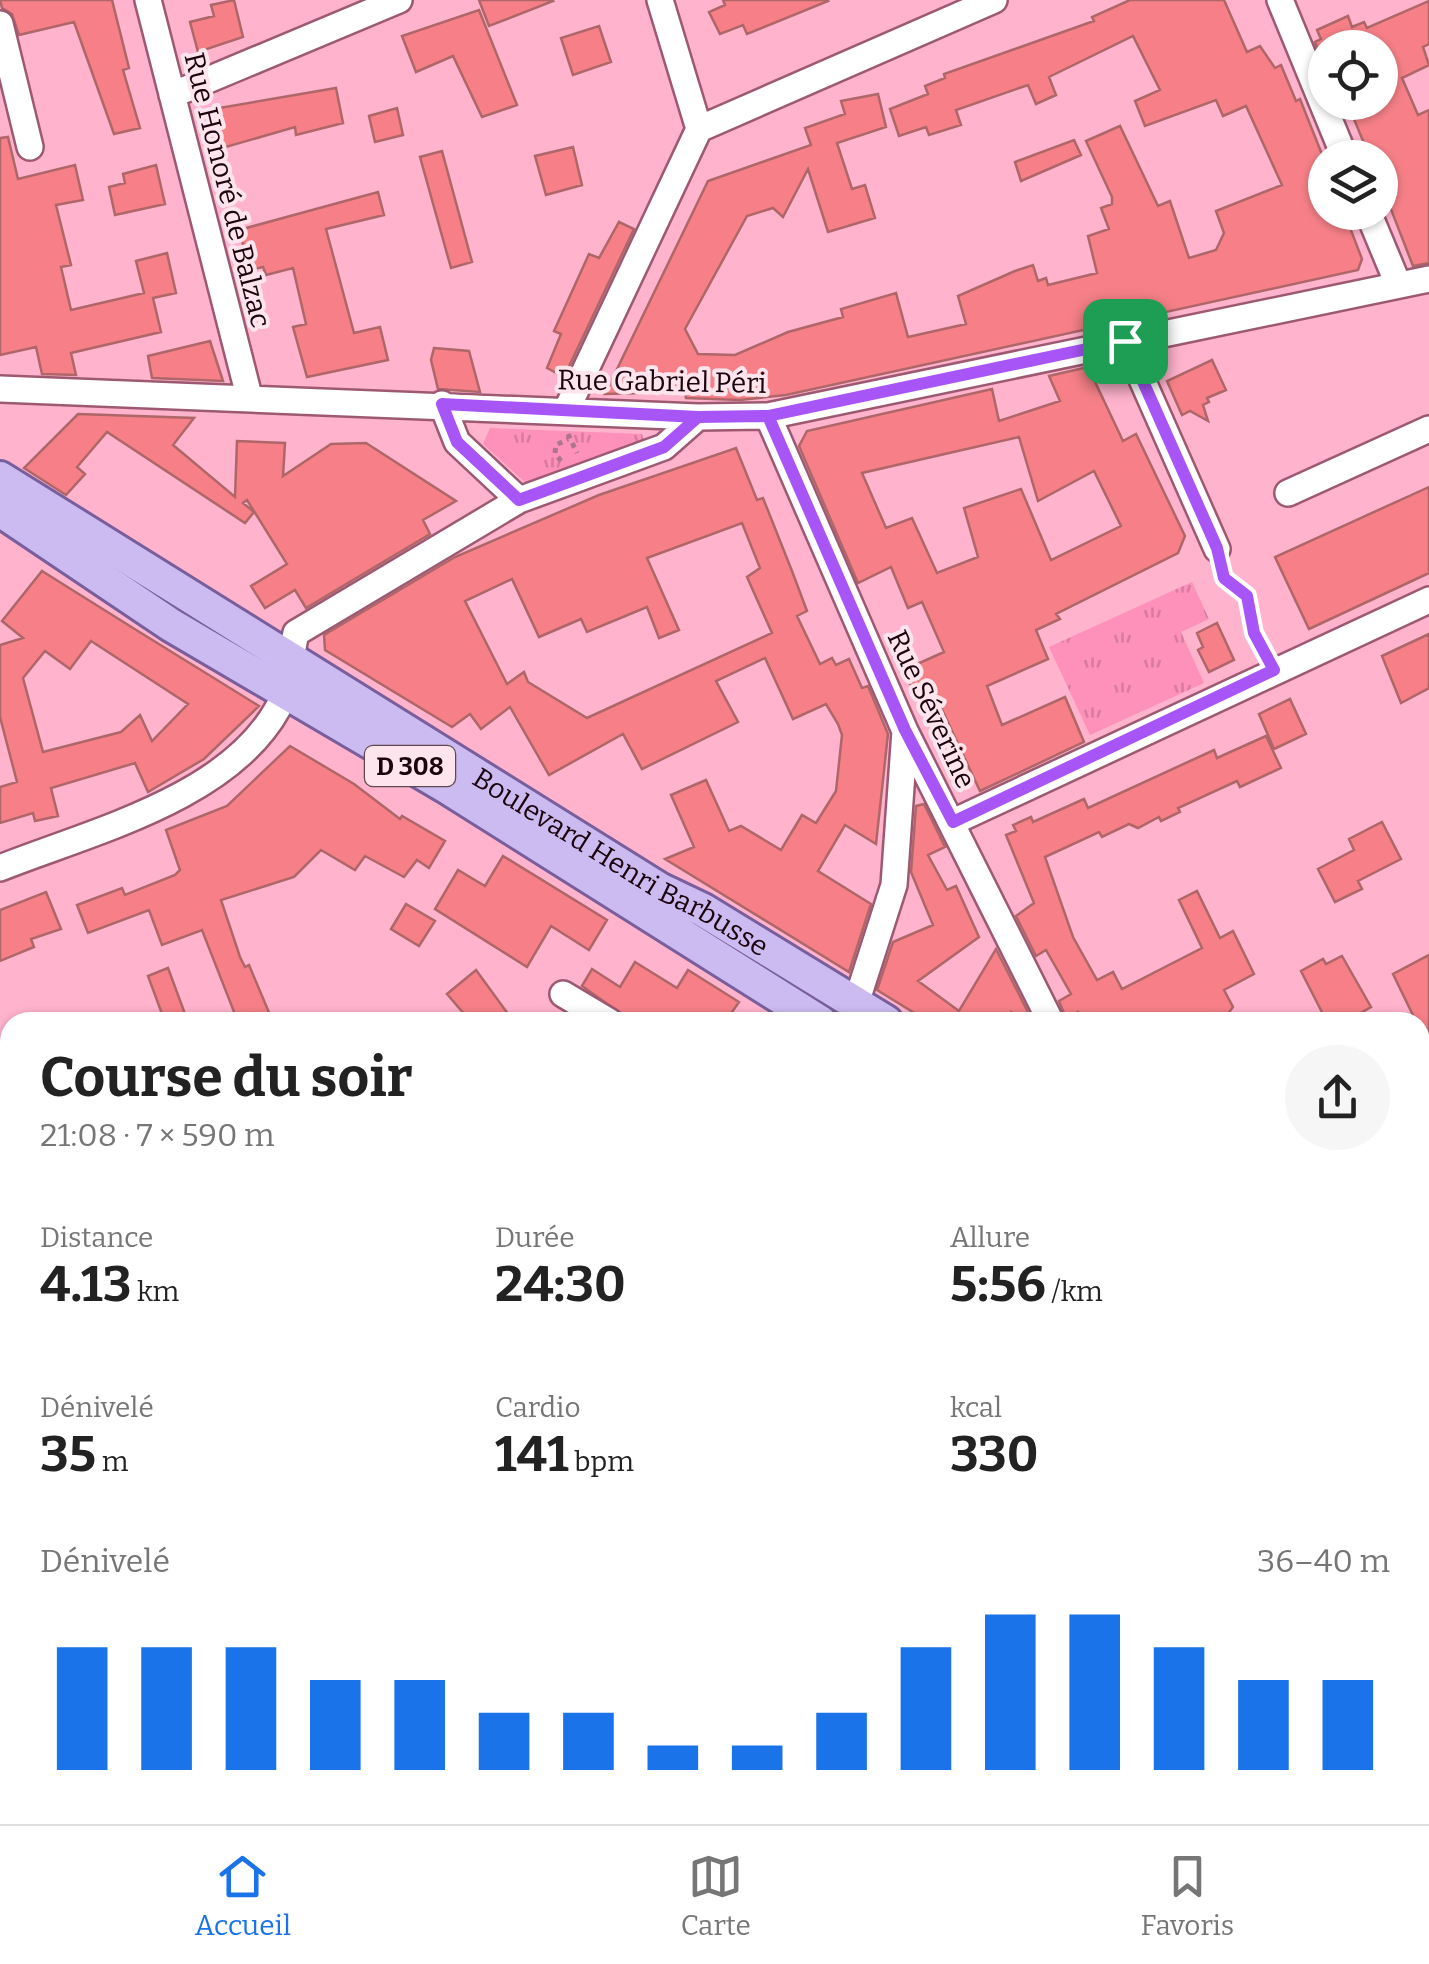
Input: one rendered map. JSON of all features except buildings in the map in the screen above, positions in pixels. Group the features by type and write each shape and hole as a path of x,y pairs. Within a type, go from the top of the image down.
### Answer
{"main road":[{"name":"Boulevard Henri Barbusse","path":"0,478 154,578 195,597 661,890 704,910 853,1012"},
{"name":"Boulevard Henri Barbusse","path":"0,510 134,595 172,625 445,786 804,1012"}],"street":[{"name":"Rue Honoré de Balzac","path":"148,0 249,396"},
{"path":"172,95 399,0"},
{"path":"660,0 699,129"},
{"path":"567,409 699,129 994,0"},
{"path":"1280,0 1338,140"},
{"path":"0,24 30,146"},
{"path":"1376,230 1398,284"},
{"name":"Rue Gabriel Péri","path":"0,389 698,417 768,416 1429,279"},
{"path":"1125,341 1217,548"},
{"path":"442,404 457,442 519,500"},
{"name":"Rue Séverine","path":"768,416 905,730 1045,1012"},
{"path":"0,868 162,806 207,781 228,765 277,710 285,691 296,633 519,500 664,447 698,417"},
{"path":"1288,493 1429,430"},
{"path":"953,822 1429,600"},
{"path":"854,1012 894,885 905,730"},
{"path":"563,994 593,1012"}],"path":[{"path":"568,439 578,452 564,462 555,449 568,439"},
{"path":"1217,548 1224,578 1247,596 1254,633 1274,670"}],"green space":[{"path":"490,428 642,434 645,443 528,485 483,444"},
{"path":"1192,582 1209,619 1181,632 1204,683 1090,735 1049,647"}],"route":[{"path":"1125,341 768,416 698,417 664,447 519,500 457,442 442,404 698,417 768,416 905,730 953,822 1274,670 1254,633 1247,596 1224,578 1217,548 1125,341"}]}
